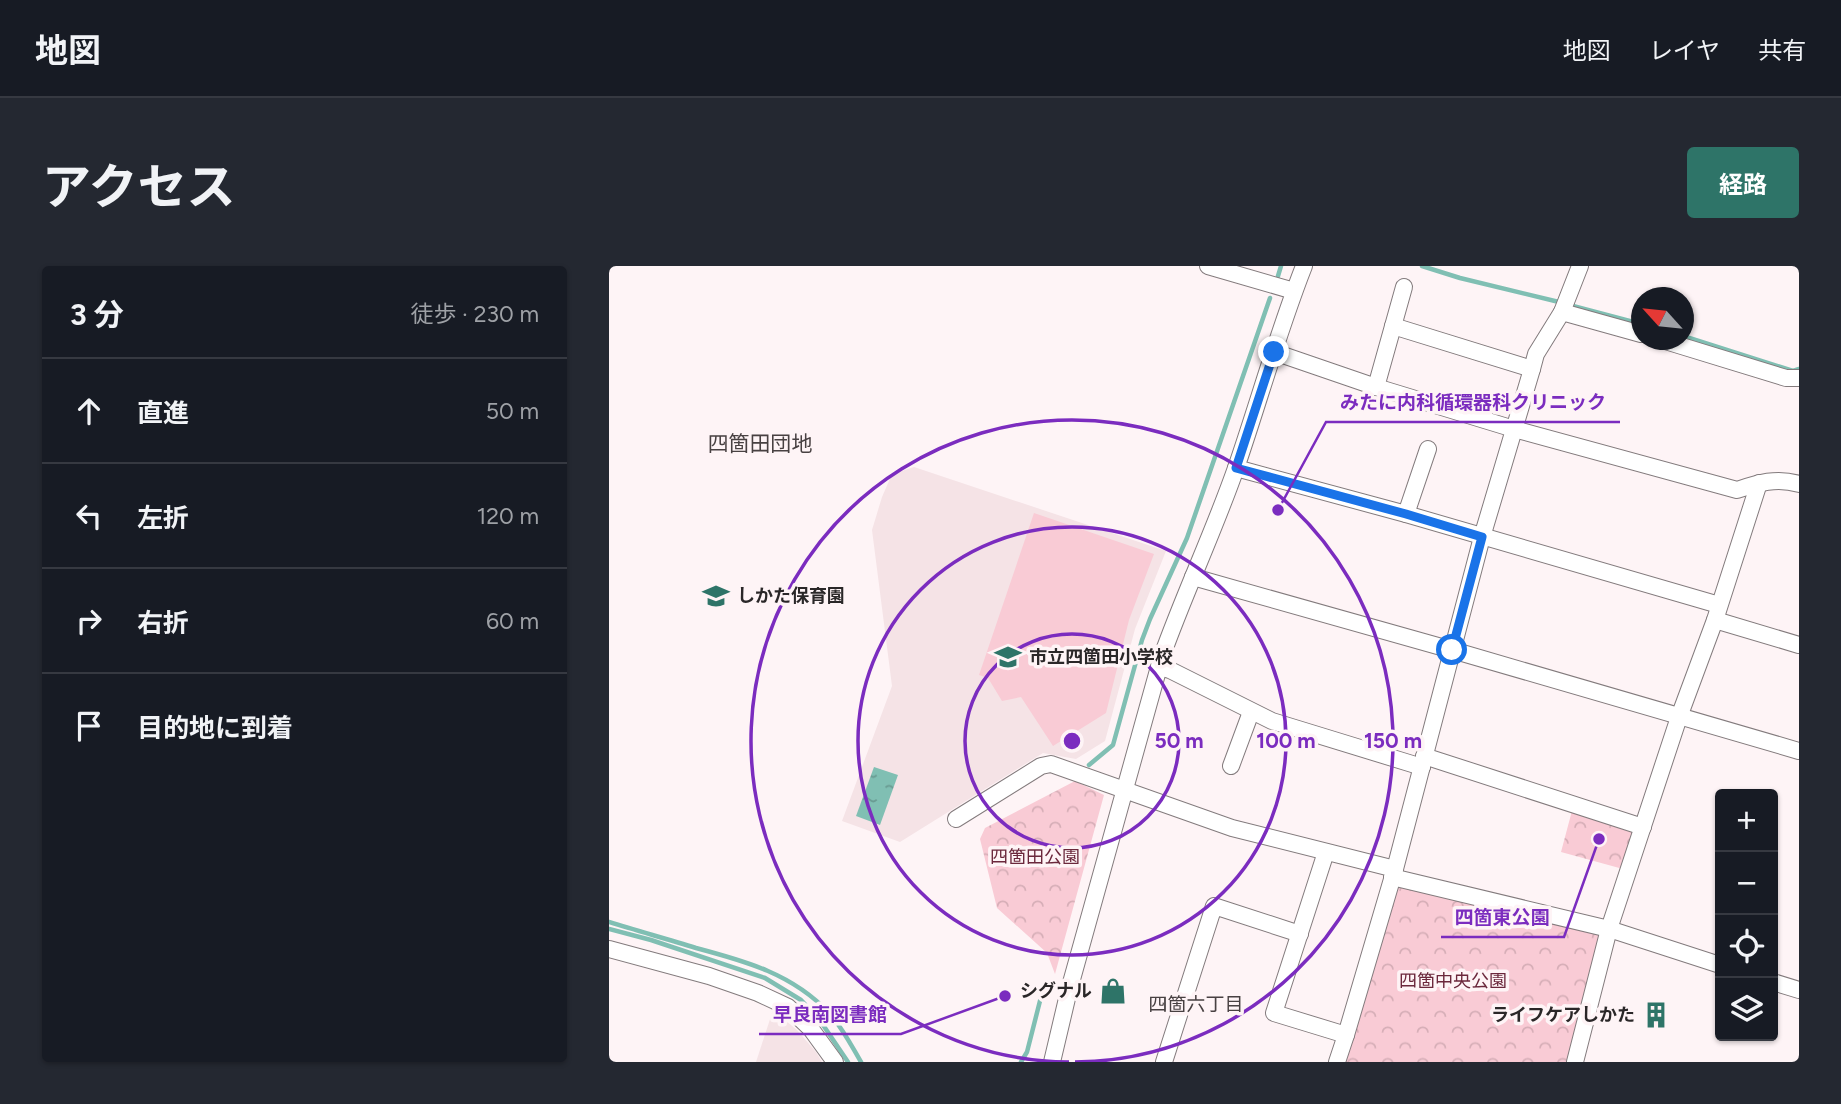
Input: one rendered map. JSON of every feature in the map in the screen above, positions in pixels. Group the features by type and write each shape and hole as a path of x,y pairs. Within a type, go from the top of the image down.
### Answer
{"street":[{"path":"1208,266 1294,291"},
{"path":"1052,1062 1069,990 1159,667 1236,468 1304,266"},
{"path":"1336,1062 1393,873 1482,537 1532,369 1537,354 1562,312 1580,266"},
{"path":"1376,387 1403,287"},
{"path":"1562,312 1631,331"},
{"path":"1393,326 1532,369"},
{"path":"1694,350 1786,378 1799,378"},
{"path":"1274,352 1376,387 1514,429 1737,491 1759,483 1785,479 1799,484"},
{"path":"1406,514 1428,449"},
{"path":"1236,468 1482,537 1717,612 1799,645"},
{"path":"1574,1062 1609,929 1759,483"},
{"path":"1193,578 1799,751"},
{"path":"1159,667 1272,721 1643,827"},
{"path":"1231,766 1251,712"},
{"path":"956,819 1041,766 1051,764 1232,828 1609,929 1715,963"},
{"path":"1327,852 1274,1013 1346,1035"},
{"path":"1164,1062 1215,906 1300,934"},
{"path":"609,949 709,976 788,1007 811,1029 835,1062"},
{"path":"1778,984 1799,990"}],"shaded area":[{"name":"市立四箇田小学校","path":"914,467 1166,551 1135,629 1105,741 1076,759 1043,753 900,842 842,821 892,686 872,530 892,474"},
{"path":"773,1010 797,1030 822,1062 756,1062"}],"green space":[{"path":"1034,513 1154,554 1129,620 1106,713 1053,746 1021,697 1002,701 988,678 979,675"},
{"name":"四箇田公園","path":"1075,781 1104,795 1055,974 1047,953 997,908 980,839 985,828"},
{"path":"1573,807 1638,826 1623,869 1561,852"},
{"name":"四箇中央公園","path":"1397,885 1601,931 1566,1062 1344,1062"}],"water":[{"path":"874,767 898,775 880,825 856,816"}],"waterway":[{"path":"1278,276 1281,266"},
{"path":"1422,266 1559,302"},
{"path":"1089,765 1113,745 1142,640 1187,538 1270,298"},
{"path":"1573,306 1631,321"},
{"path":"1694,340 1793,371 1799,369"},
{"path":"609,922 732,958 784,979 800,988 829,1013 861,1062"},
{"path":"609,929 765,978 801,1000 819,1019 848,1062"},
{"path":"1021,1062 1027,1052 1042,993"}],"place":[{"name":"みたに内科循環器科クリニック","path":"1278,510"},
{"name":"しかた保育園","path":"716,596"},
{"name":"市立四箇田小学校","path":"1008,657"},
{"name":"四箇東公園","path":"1599,839"},
{"name":"シグナル","path":"1113,991"},
{"name":"早良南図書館","path":"1005,996"},
{"name":"ライフケアしかた","path":"1656,1015"}],"district":[{"name":"四箇田団地","path":"760,443"},
{"name":"四箇六丁目","path":"1196,1004"}],"route":[{"path":"1274,352 1236,468 1482,537 1452,650"}]}
